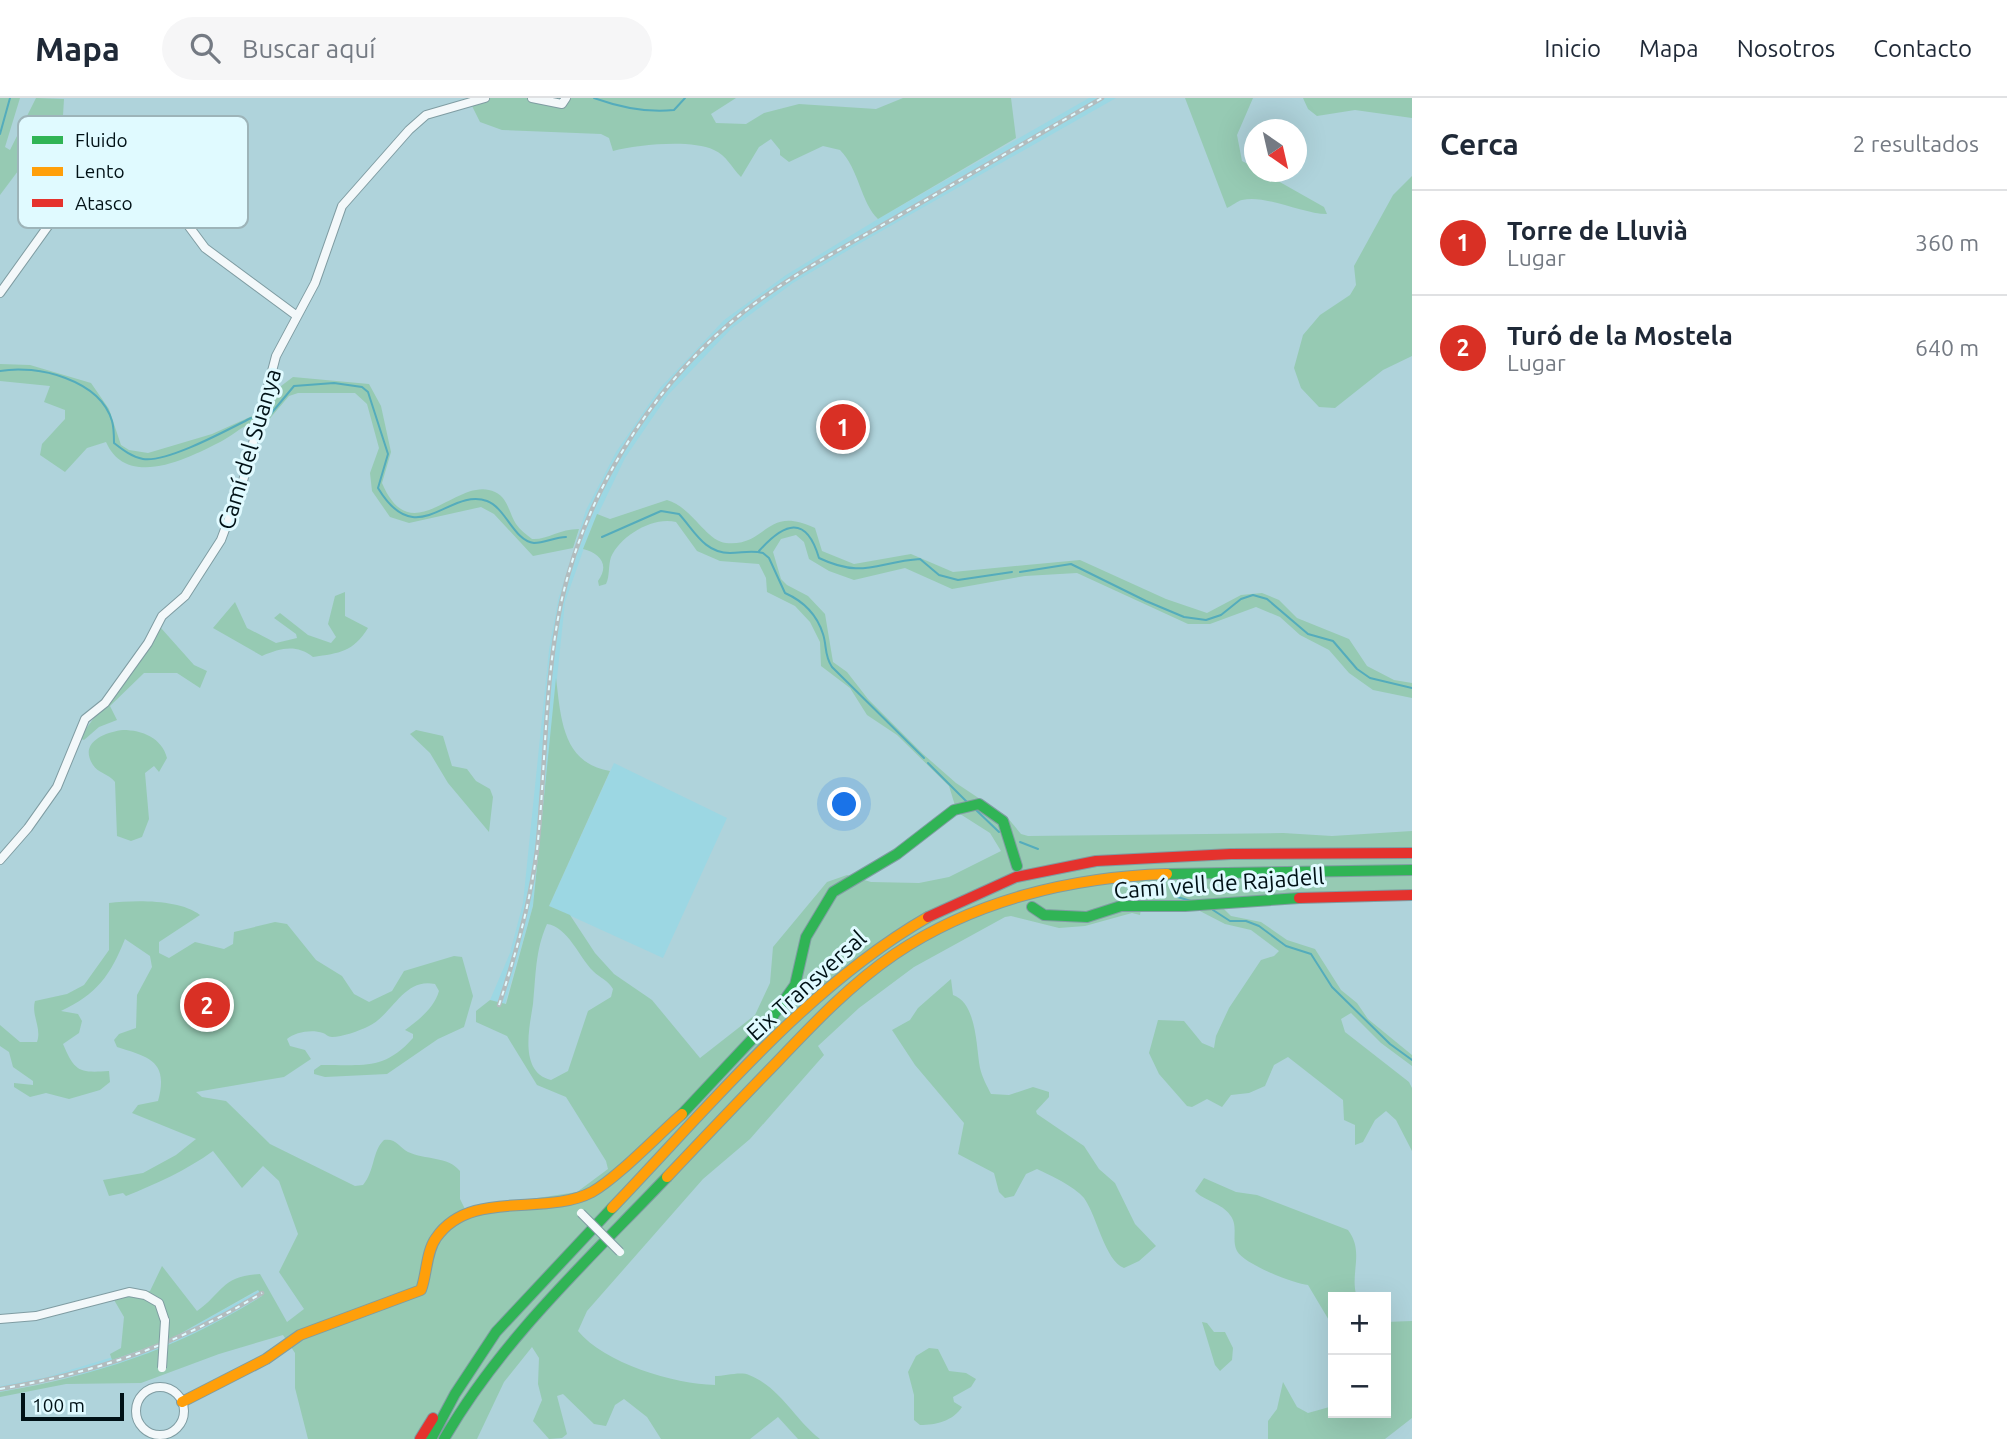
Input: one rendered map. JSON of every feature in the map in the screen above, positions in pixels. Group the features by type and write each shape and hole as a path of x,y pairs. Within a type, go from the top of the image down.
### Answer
{"main road":[{"path":"182,1402 266,1359 300,1335 421,1290 429,1273 435,1240 459,1216 491,1209 574,1202 594,1191 697,1101 771,1019 795,985 808,930 836,889 897,854 954,810 975,803 988,807 1005,822 1011,835 1017,866"},
{"name":"Eix Transversal","path":"431,1439 477,1358 548,1273 809,1004 852,966 896,934 992,886 1038,871 1101,860 1225,854 1412,853"},
{"name":"Eix Transversal","path":"444,1439 487,1369 544,1305 822,1015 863,977 904,948 942,926 999,901 1104,876 1153,872 1412,872"},
{"name":"Camí vell de Rajadell","path":"1032,907 1044,915 1087,917 1121,906 1185,906 1333,895 1412,895"},
{"path":"420,1439 455,1382 477,1358"}],"street":[{"name":"Camí del Suanya","path":"0,860 29,828 57,787 85,719 105,703 148,643 162,616 185,596 221,540 243,481 276,356 315,283 342,206 409,130 426,115 485,98"},
{"path":"532,98 565,100"},
{"path":"0,293 47,228"},
{"path":"190,228 205,248 297,316"},
{"path":"574,1202 581,1213 622,1255"},
{"path":"0,1319 36,1316 129,1293 145,1295 159,1303 164,1310 162,1387"},
{"path":"162,1387 174,1391 182,1402 183,1416 176,1428 159,1435 147,1431 137,1418 136,1406 143,1394 162,1387"},
{"path":"139,1439 147,1431"}],"shaded area":[{"path":"1089,98 1116,98 793,283 732,328 668,395 625,458 590,531 565,602 533,906 505,1004 490,1000 510,953 523,903 549,650 558,600 586,510 616,452 660,388 724,320 786,275 878,219"},
{"path":"614,763 727,818 663,958 549,906"},
{"path":"259,1290 262,1296 170,1347 112,1368 0,1392 0,1386 47,1377 169,1340"}],"green space":[{"path":"0,98 20,98 5,147 10,150 18,134 18,171 0,195"},
{"path":"36,98 64,99 63,116 27,116"},
{"path":"468,98 736,98 711,114 716,123 746,124 764,113 799,104 876,109 903,98 1011,98 1016,138 878,219 868,204 852,167 840,150 823,146 789,162 780,155 780,150 771,139 759,147 741,177 722,155 704,147 664,144 613,151 609,138 601,134 502,130 480,122"},
{"path":"1185,98 1253,98 1237,135 1244,162 1244,182 1280,182 1324,207 1327,214 1251,199 1227,208"},
{"path":"1303,98 1412,98 1412,118 1355,110 1317,116 1308,109"},
{"path":"1412,176 1412,356 1383,370 1335,408 1319,407 1301,388 1294,368 1303,335 1320,315 1350,295 1356,285 1354,266 1393,195"},
{"path":"0,364 30,365 91,383 109,409 121,445 129,450 148,453 212,434 259,413 281,386 293,377 369,384 381,406 391,452 382,483 394,503 407,512 421,512 480,489 499,495 506,502 518,526 532,539 579,529 573,548 533,556 494,514 481,507 409,523 390,517 372,491 370,473 379,448 367,404 355,393 298,393 289,396 266,423 247,425 193,455 160,466 128,464 116,456 106,442 87,448 65,472 40,455 42,444 65,419 65,410 44,402 50,386 0,381"},
{"path":"667,500 684,509 719,541 740,543 776,523 799,522 815,528 822,551 854,564 911,554 953,572 1080,560 1166,599 1207,613 1241,595 1262,593 1279,600 1297,618 1349,639 1367,666 1394,680 1412,683 1412,698 1373,690 1349,673 1329,650 1300,635 1280,617 1256,607 1210,624 1188,624 1077,573 1025,576 952,589 905,568 854,580 829,571 809,559 804,542 796,535 781,539 773,552 781,579 808,596 825,614 833,662 847,672 868,699 923,754 956,783 1007,817 1021,834 1283,833 1332,836 1412,831 1412,898 1304,901 1222,907 1231,916 1261,922 1287,940 1315,949 1341,990 1357,1003 1368,1019 1412,1055 1412,1066 1381,1043 1351,1013 1341,1019 1345,1032 1409,1082 1412,1088 1412,1151 1396,1120 1386,1111 1375,1120 1363,1142 1355,1145 1355,1125 1344,1120 1343,1100 1288,1057 1274,1065 1265,1086 1249,1093 1231,1095 1222,1107 1207,1099 1192,1107 1187,1106 1159,1074 1149,1053 1158,1020 1184,1021 1202,1043 1214,1048 1216,1036 1229,1008 1261,960 1274,956 1279,951 1251,930 1225,924 1196,909 1172,912 1141,909 1140,915 1132,913 1085,926 1059,928 1011,916 1005,917 914,967 859,1008 818,1046 824,1055 750,1139 703,1179 587,1311 578,1331 605,1353 660,1376 715,1385 715,1376 749,1375 779,1396 820,1439 798,1439 778,1417 750,1439 661,1439 647,1417 624,1399 615,1405 606,1426 594,1424 563,1394 557,1396 567,1434 562,1438 549,1439 533,1421 542,1400 538,1384 539,1358 532,1347 504,1382 477,1439 308,1439 295,1388 295,1353 283,1335 219,1354 141,1383 66,1384 0,1397 0,1392 70,1377 136,1358 199,1331 262,1296 258,1290 169,1340 112,1360 110,1354 121,1348 124,1317 110,1293 150,1291 162,1266 197,1311 230,1282 247,1275 260,1274 287,1322 304,1309 279,1272 298,1234 279,1181 263,1166 242,1188 213,1151 149,1187 126,1196 123,1193 109,1196 103,1180 143,1173 176,1155 196,1139 132,1113 138,1105 158,1101 161,1077 154,1063 117,1047 114,1040 119,1034 136,1028 137,995 152,967 150,956 125,939 108,974 93,991 61,1011 78,1014 82,1021 79,1033 63,1044 71,1060 84,1071 109,1071 110,1082 100,1090 69,1099 46,1093 30,1097 14,1087 14,1083 33,1085 33,1081 13,1067 9,1052 0,1046 0,1025 20,1042 37,1042 35,1001 67,994 84,985 109,950 109,903 169,903 200,915 159,942 159,953 169,958 195,942 224,949 233,944 234,932 275,922 287,924 316,960 342,976 354,994 369,1002 392,991 404,971 454,956 462,957 473,996 464,1027 438,1039 387,1074 325,1077 314,1074 314,1070 321,1065 371,1064 402,1049 413,1038 413,1034 405,1030 421,1018 434,1003 439,991 435,984 415,986 377,1021 356,1032 332,1037 309,1031 290,1037 287,1039 290,1046 305,1050 311,1059 284,1077 196,1092 202,1097 226,1101 270,1144 355,1186 363,1185 367,1179 377,1150 384,1140 394,1142 408,1152 449,1163 460,1171 460,1199 465,1209 577,1192 608,1169 606,1161 566,1097 537,1085 507,1036 476,1022 476,1011 490,1000 506,1004 533,906 556,678 563,723 573,749 582,759 610,771 549,906 570,915 595,953 614,974 652,1000 700,1058 755,1015 770,983 773,947 827,882 847,875 871,882 919,883 949,877 1001,851 990,833 957,812 949,786 897,735 867,715 850,688 821,666 820,642 810,622 795,606 767,592 766,578 759,564 720,561 697,551 676,522 657,522 638,529 615,549 606,584 599,586 598,581 603,570 601,560 594,553 583,549 597,514 610,519","holes":["547,924 567,936 593,971 613,989 611,997 588,1011 568,1071 551,1080 534,1068 528,1047 540,944"]},
{"path":"345,592 345,616 368,628 351,647 338,652 313,657 301,650 288,649 262,656 213,628 235,602 247,628 276,643 297,638 296,634 274,618 280,613 308,635 331,643 336,637 328,624 335,596"},
{"path":"161,628 194,665 207,671 200,688 177,673 144,673 110,706 117,720 99,727 84,740 79,738"},
{"path":"123,730 150,736 161,745 167,758 159,772 154,766 145,773 149,819 142,837 131,841 117,836 115,782 95,768 89,757 91,744 96,740"},
{"path":"416,730 443,736 452,766 467,769 476,781 490,789 493,797 489,832 448,783 430,753 410,734"},
{"path":"951,979 953,995 967,1007 971,1016 980,1068 991,1094 1009,1095 1033,1087 1049,1092 1049,1097 1036,1111 1037,1114 1084,1146 1099,1169 1115,1183 1135,1224 1156,1246 1139,1261 1124,1268 1117,1264 1106,1248 1084,1198 1062,1181 1037,1169 1026,1174 1014,1196 1005,1198 999,1192 994,1173 958,1154 964,1123 915,1065 892,1030 910,1020 918,1008"},
{"path":"1204,1178 1236,1192 1257,1195 1348,1230 1353,1238 1356,1255 1356,1292 1328,1292 1328,1319 1308,1285 1270,1272 1241,1256 1235,1242 1233,1219 1222,1208 1195,1191"},
{"path":"1412,1321 1412,1418 1385,1439 1268,1439 1268,1421 1277,1409 1283,1382 1297,1407 1308,1413 1328,1407 1328,1418 1391,1418 1391,1322"},
{"path":"1202,1322 1207,1323 1214,1332 1225,1332 1233,1348 1232,1360 1220,1371 1215,1365"},
{"path":"929,1348 938,1349 949,1371 966,1373 976,1379 971,1387 953,1397 954,1402 962,1407 954,1416 938,1423 920,1425 914,1420 914,1395 908,1372 916,1356"}],"waterway":[{"path":"0,134 10,98"},
{"path":"594,98 654,111 674,110 685,98"},
{"path":"0,371 15,369 49,373 81,385 105,407 113,424 114,443 131,455 143,459 154,459 182,451 251,418"},
{"path":"269,416 294,386 334,383 362,387 368,392 388,454 378,488 392,507 406,515 420,517 459,502 473,499 487,501 500,510 515,531 527,541 538,543 566,537"},
{"path":"602,537 661,511 679,514 700,540 713,549 730,553 763,553 769,558 785,593 803,604 817,621 832,667 924,758"},
{"path":"759,551 777,534 794,528 808,534 819,558 847,567 870,568 920,559 939,575 958,580 1012,572"},
{"path":"1020,572 1071,564 1184,617 1206,620 1221,615 1241,599 1253,595 1267,599 1308,634 1333,641 1357,669 1370,678 1412,688"},
{"path":"928,763 968,803"},
{"path":"975,809 999,832"},
{"path":"1020,842 1038,849"},
{"path":"1171,890 1174,896 1191,901"},
{"path":"1213,910 1230,921 1246,921 1259,926 1286,946 1311,954 1332,987 1390,1044 1412,1060"}],"railway":[{"path":"499,1005 522,929 534,870 551,664 561,603 585,525 623,450 646,415 671,382 699,352 767,294 829,255 1102,98"},
{"path":"0,1389 70,1374 136,1354 199,1328 262,1293"}],"traffic: fast":[{"path":"682,1114 771,1019 795,985 806,937 833,892 897,854 954,810 979,804 1003,821 1017,866"},
{"path":"1167,874 1412,870"},
{"path":"1032,907 1044,915 1087,917 1121,906 1185,906 1299,898"},
{"path":"444,1439 467,1402 519,1334 667,1177"},
{"path":"431,1439 455,1394 496,1332 612,1208"}],"traffic: slow":[{"path":"667,1177 833,1005 863,978 926,935 991,906 1060,886 1167,874"},
{"path":"612,1208 722,1090 800,1013 883,945 928,917"},
{"path":"182,1402 266,1359 300,1335 421,1290 430,1250 436,1238 451,1223 468,1213 488,1208 553,1203 592,1192 625,1167 682,1114"}],"traffic: jam":[{"path":"928,917 1016,877 1096,861 1231,854 1412,853"},
{"path":"1299,898 1412,895"},
{"path":"420,1439 433,1418"}],"place":[{"name":"Torre de Lluvià","path":"843,427"},
{"name":"Turó de la Mostela","path":"207,1005"}]}
